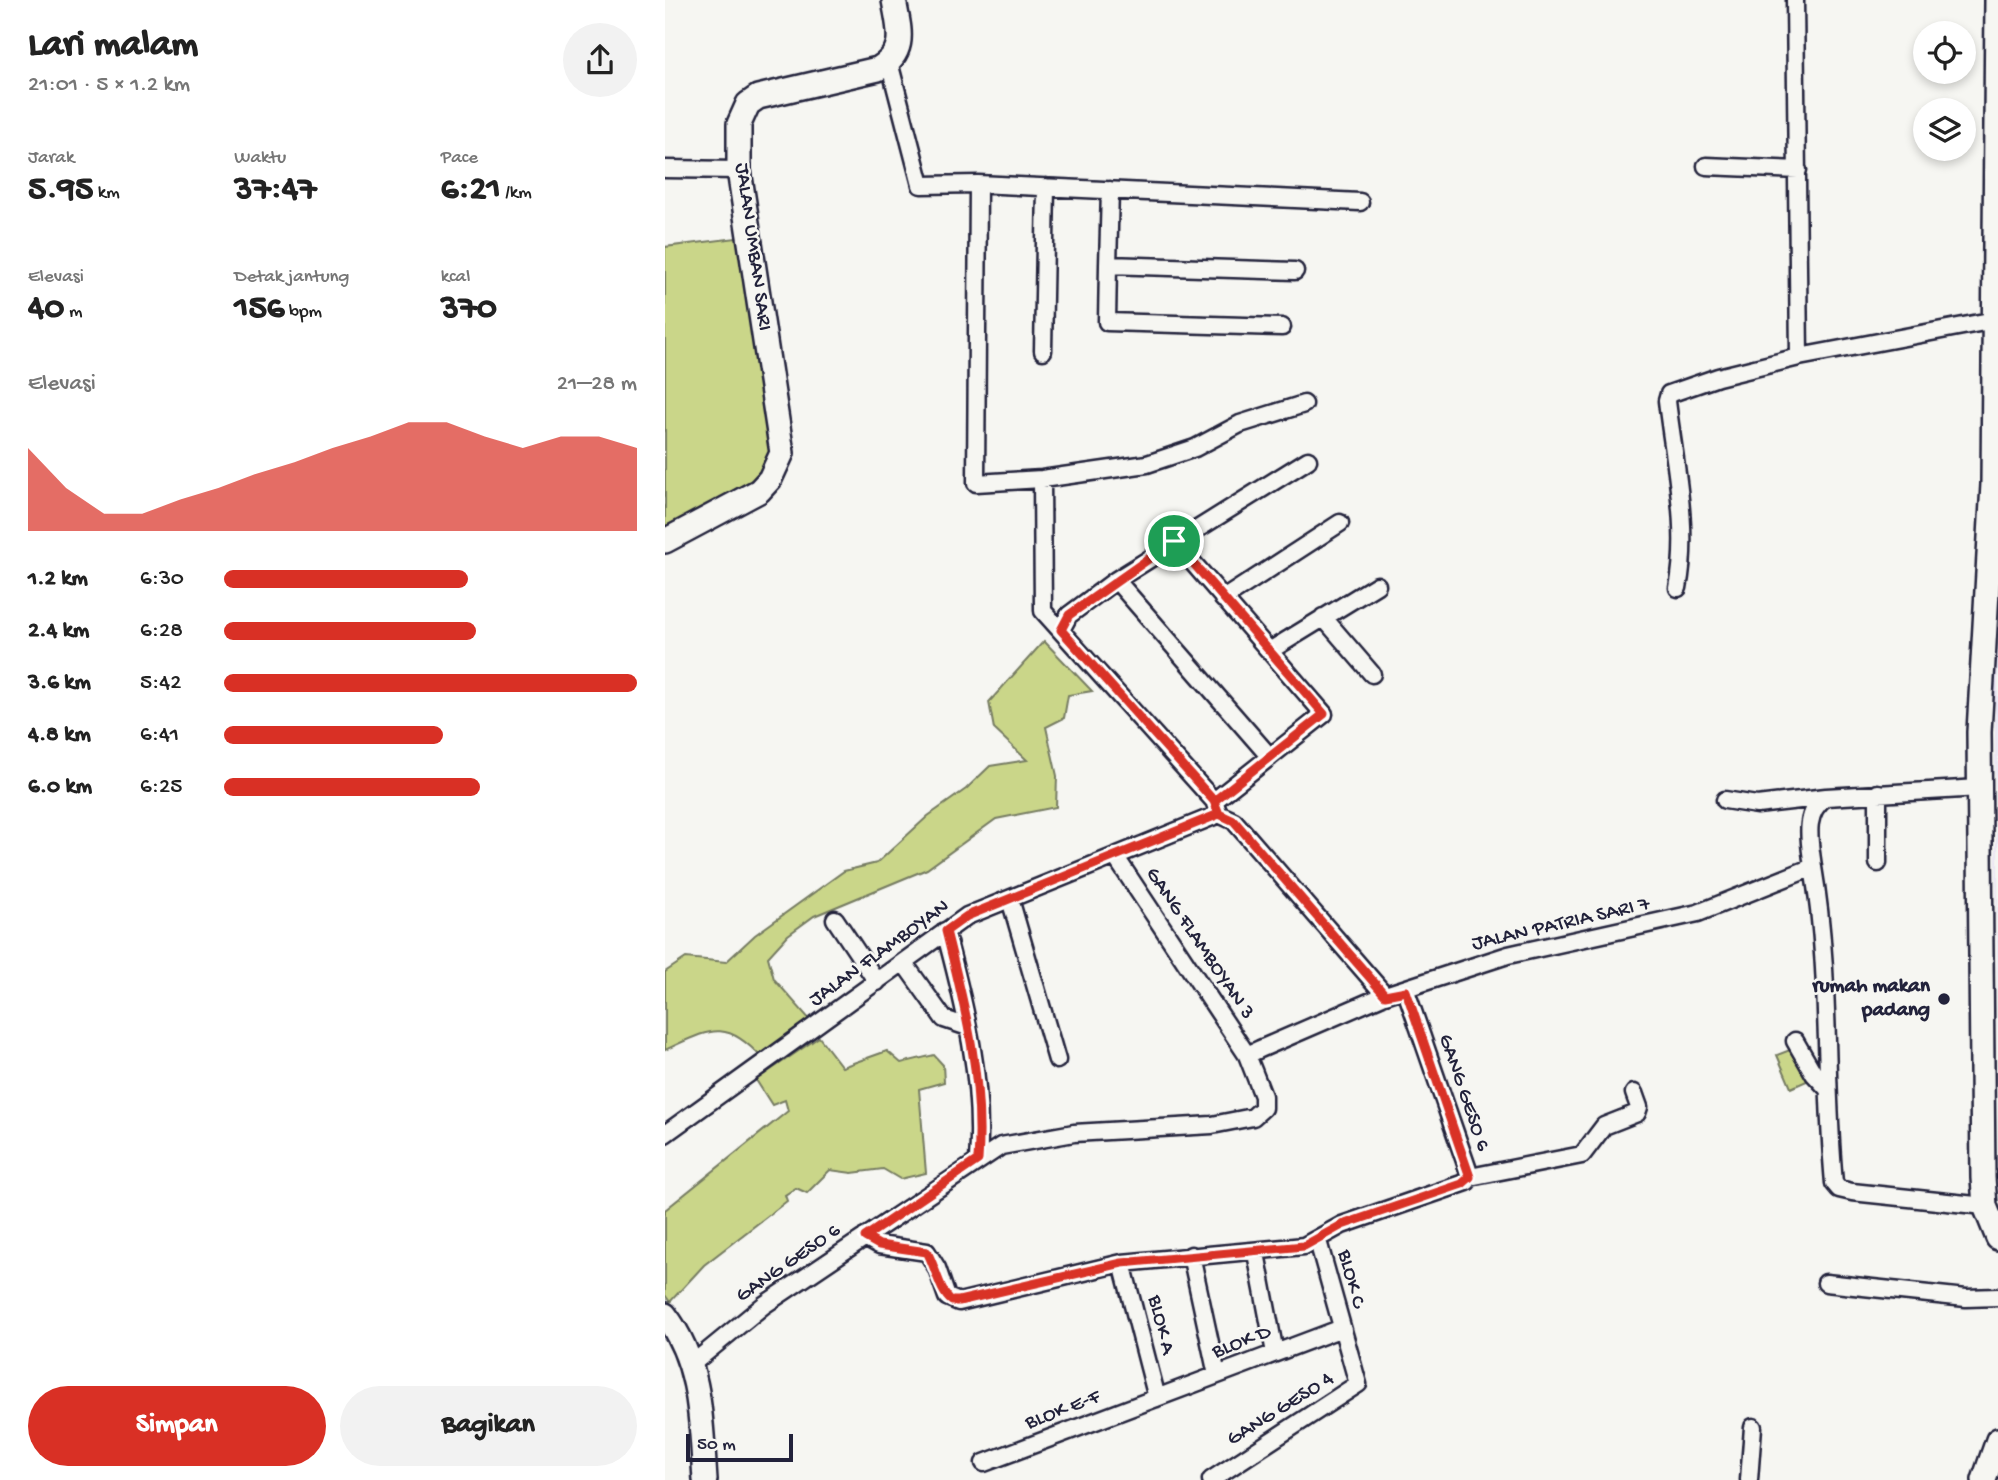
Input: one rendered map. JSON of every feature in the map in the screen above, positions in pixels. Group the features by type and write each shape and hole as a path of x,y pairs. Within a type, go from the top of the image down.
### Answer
{"street":[{"path":"894,0 899,44 895,57 889,62 921,185 978,184 1360,202"},
{"path":"1795,0 1799,357"},
{"path":"1997,0 1993,484 1979,732 1985,1206 1998,1238"},
{"name":"JALAN UMBAN SARI","path":"665,541 759,491 774,473 782,453 739,170 739,124 748,104 758,97 878,69 889,62"},
{"path":"1706,166 1798,170"},
{"path":"665,169 739,170"},
{"path":"978,184 976,483 1042,479 1147,464 1195,448 1240,424 1304,404"},
{"path":"1043,351 1046,187"},
{"path":"1110,190 1107,321 1282,327"},
{"path":"1108,265 1295,271"},
{"path":"1678,588 1682,566 1679,501 1667,397 1671,391 1799,357 1995,320"},
{"path":"1061,630 1069,615 1116,579 1308,460"},
{"path":"1042,479 1043,611 1217,808 1234,821 1385,995"},
{"path":"1223,599 1339,523"},
{"path":"1174,541 1271,650 1377,585"},
{"path":"1116,579 1270,757"},
{"path":"1323,617 1372,674"},
{"name":"JALAN FLAMBOYAN","path":"665,1133 967,916 1115,856 1217,808 1270,757 1324,714 1271,650"},
{"path":"1725,800 1757,805 1878,793 1980,788"},
{"path":"1878,793 1878,863"},
{"path":"1826,797 1813,811 1809,826 1825,957 1826,1088 1834,1183 1839,1189 1985,1206"},
{"name":"GANG FLAMBOYAN 3","path":"1115,856 1247,1055"},
{"name":"JALAN PATRIA SARI 7","path":"1247,1055 1385,995 1406,991 1508,955 1698,912 1813,867"},
{"path":"1010,899 1057,1060"},
{"path":"835,919 877,982"},
{"path":"946,931 968,1027 978,1088 978,1160"},
{"path":"904,963 944,1019 968,1027"},
{"name":"GANG GESO 6","path":"692,1364 764,1305 865,1237 879,1245 927,1252 937,1268 947,1297 959,1301 1122,1263 1191,1255 1256,1253 1304,1246 1318,1241 1342,1225 1462,1184 1470,1177 1406,991"},
{"path":"1795,1041 1814,1074 1826,1088"},
{"path":"865,1237 1001,1146 1040,1137 1212,1125 1253,1117 1262,1108 1263,1096 1247,1055"},
{"path":"1470,1177 1582,1154 1604,1126 1637,1113 1639,1107 1634,1093"},
{"name":"BLOK C","path":"1318,1241 1342,1328"},
{"path":"1256,1253 1275,1353"},
{"path":"1191,1255 1217,1375"},
{"name":"BLOK A","path":"1122,1263 1157,1398"},
{"path":"1826,1283 1966,1298 1998,1297"},
{"path":"665,1315 692,1364 699,1395 705,1480"},
{"name":"BLOK D","path":"1157,1398 1342,1328"},
{"name":"GANG GESO 4","path":"1212,1480 1356,1386 1358,1379 1342,1328"},
{"name":"BLOK E-F","path":"984,1463 1157,1398"},
{"path":"1749,1480 1753,1427"},
{"path":"1984,1480 1998,1440"}],"shaded area":[{"path":"1993,448 1998,448 1998,1059 1995,732"}],"green space":[{"path":"744,237 774,441 769,470 665,529 665,247"},
{"path":"1044,641 1092,691 1068,695 1064,718 1046,727 1057,776 1056,807 996,819 927,869 814,916 788,935 768,957 774,979 812,1022 763,1059 738,1037 717,1031 694,1037 665,1050 665,972 686,958 726,962 755,935 844,871 877,863 928,816 966,789 990,766 1027,760 994,729 989,702"},
{"path":"819,1037 842,1067 887,1051 901,1063 934,1055 943,1065 944,1082 919,1089 926,1173 900,1179 883,1169 852,1173 830,1170 807,1193 796,1188 785,1195 787,1201 704,1265 670,1302 665,1295 665,1210 788,1111 785,1100 772,1105 756,1080"},
{"path":"1795,1048 1809,1080 1791,1088 1777,1055"}],"place":[{"name":"rumah makan padang","path":"1944,999"}],"route":[{"path":"1174,541 1116,579 1069,615 1061,630 1214,801 1219,814 1234,821 1385,995 1406,991 1470,1177 1462,1184 1342,1225 1318,1241 1304,1246 1256,1253 1191,1255 1122,1263 952,1301 947,1297 937,1268 927,1252 879,1245 865,1237 978,1160 978,1088 965,1005 946,931 967,916 1219,814 1214,801 1324,714 1174,541"}]}
